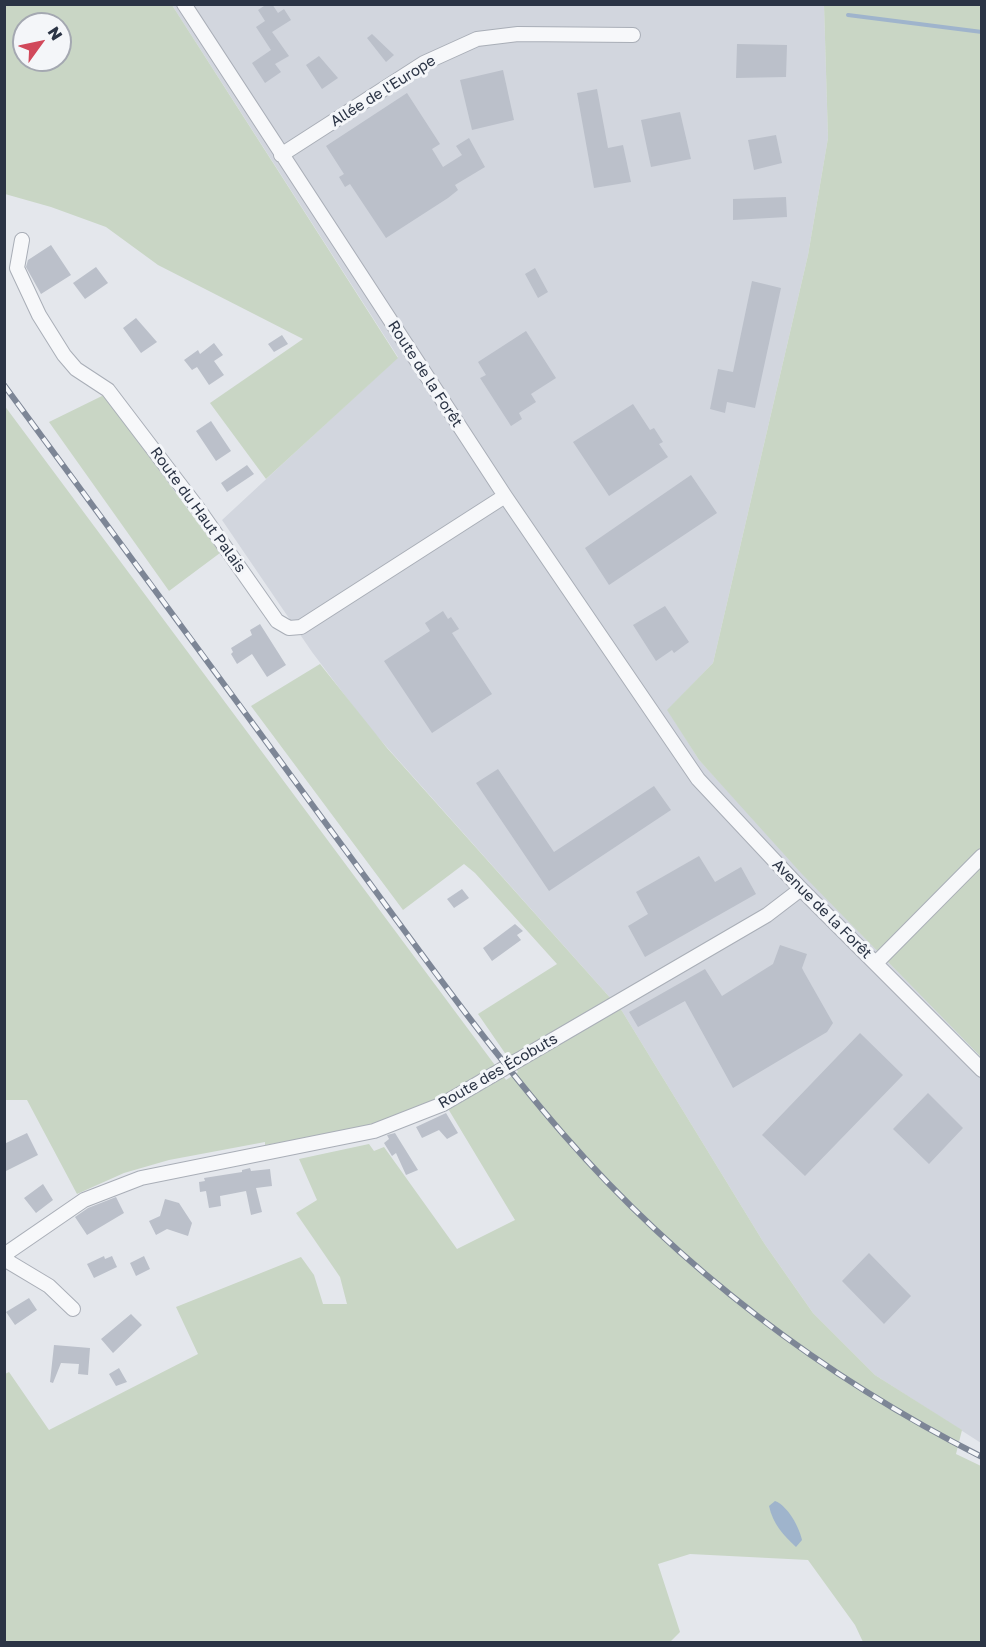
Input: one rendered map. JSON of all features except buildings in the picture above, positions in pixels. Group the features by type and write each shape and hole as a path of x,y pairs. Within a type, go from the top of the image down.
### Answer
{"street":[{"name":"Route de la Forêt","path":"184,4 505,496 670,742"},
{"name":"Allée de l'Europe","path":"281,155 424,63 477,39 518,34 633,35"},
{"name":"Route du Haut Palais","path":"22,240 17,268 39,315 76,369 108,390 197,507 277,621 290,628 301,627 505,496"},
{"name":"Avenue de la Forêt","path":"670,742 698,779 801,889 981,1070"},
{"path":"876,963 981,856"},
{"name":"Route des Écobuts","path":"74,1309 49,1286 4,1257 84,1200 141,1178 374,1131 443,1104 767,915 801,889"}],"shaded area":[{"path":"172,5 824,5 828,138 808,255 713,663 668,710 699,760 857,930 981,1057 981,1443 875,1375 813,1313 764,1243 622,1011 368,726 312,652 222,520 398,357"}],"green space":[{"path":"4,5 172,5 398,358 266,479 210,403 303,339 158,265 106,227 51,207 5,194"},
{"path":"824,5 981,5 981,1057 801,873 699,760 667,710 713,663 808,255 828,138"},
{"path":"104,395 220,553 169,591 49,422"},
{"path":"4,405 506,1080 518,1072 478,1014 557,964 475,873 464,864 403,910 251,706 320,664 387,748 622,1011 764,1243 813,1313 875,1375 962,1430 956,1454 981,1466 981,1642 863,1642 855,1625 808,1560 690,1554 658,1564 680,1632 670,1642 5,1642 5,1374 9,1372 49,1430 198,1354 176,1307 301,1257 314,1275 323,1304 347,1304 340,1277 296,1213 317,1200 299,1159 369,1144 374,1151 384,1147 457,1249 515,1220 441,1097 395,1118 341,1133 265,1145 265,1142 169,1160 124,1173 77,1194 27,1100 5,1100"}],"water":[{"path":"775,1501 788,1512 798,1529 802,1540 796,1547 783,1534 773,1518 769,1506"}],"waterway":[{"path":"848,15 982,32"}],"railway":[{"path":"4,385 442,982 564,1135 656,1230 757,1316 866,1392 982,1457"}]}
